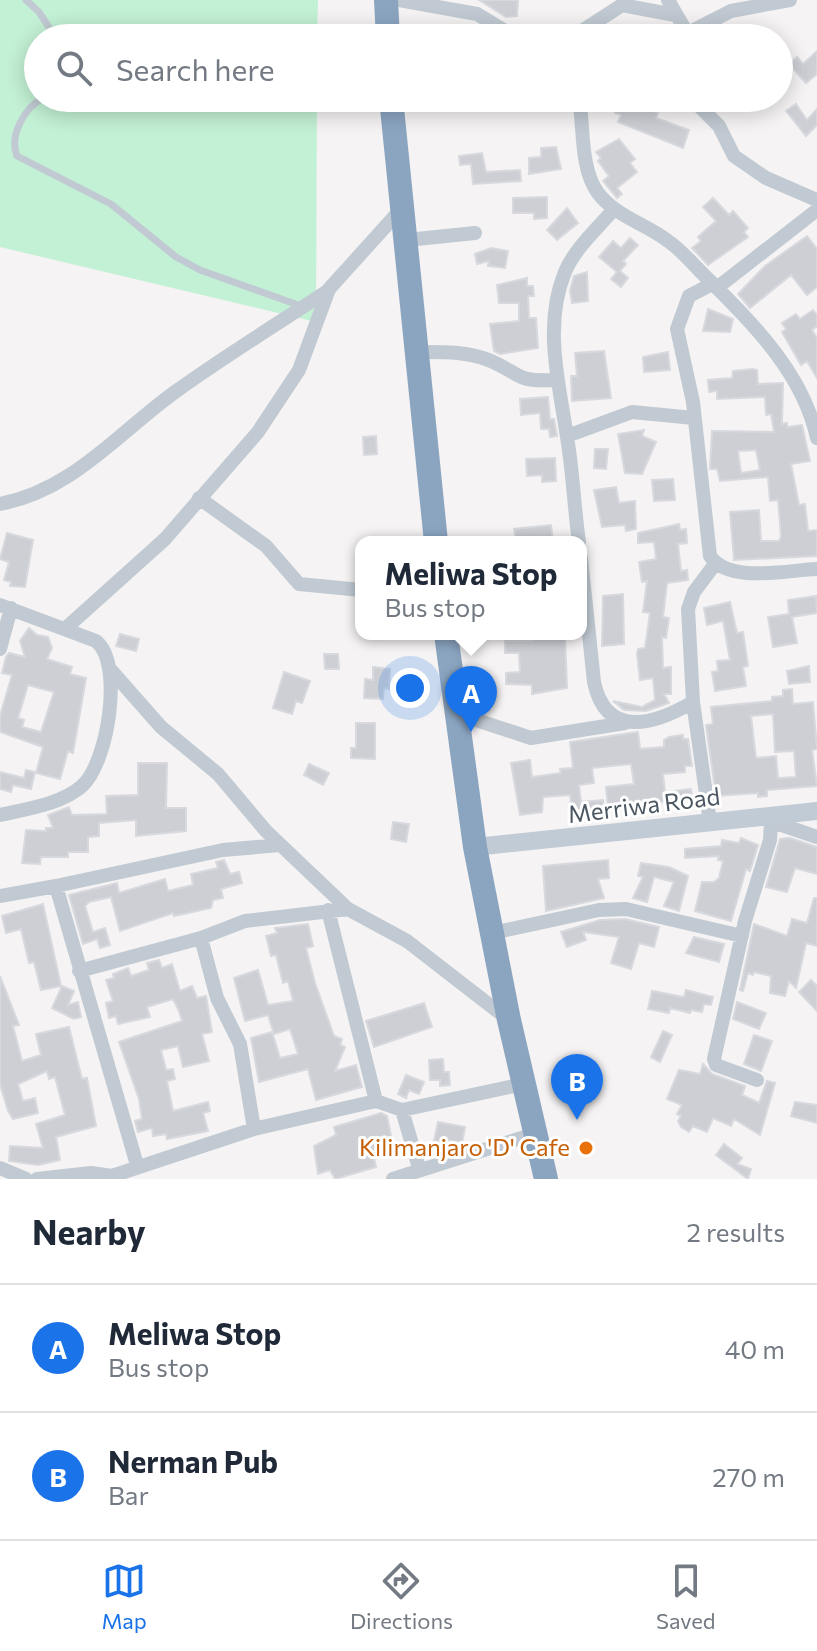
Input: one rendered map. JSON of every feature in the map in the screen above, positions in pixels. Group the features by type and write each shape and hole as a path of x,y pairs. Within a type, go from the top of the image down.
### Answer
{"highway":[{"path":"386,0 387,24"},
{"path":"393,112 435,536"},
{"path":"447,640 475,847 509,1020 546,1179"}],"street":[{"path":"399,0 477,14"},
{"path":"465,0 477,14 494,24"},
{"path":"668,0 681,24"},
{"path":"709,24 731,11 790,0"},
{"path":"594,24 624,2 675,15"},
{"path":"581,112 588,173 597,193 614,209 669,241 715,286 795,379 807,403 817,438"},
{"path":"705,112 719,126 734,156 766,178 817,200"},
{"path":"0,504 18,501 58,482 120,440 172,395 243,343 329,289 404,206"},
{"path":"578,536 567,436 555,380 554,317 563,276 572,257 614,209"},
{"path":"817,210 715,286 689,296 677,329 694,418 710,556 715,564 738,572 817,569"},
{"path":"407,240 475,233"},
{"path":"66,628 158,545 258,432 288,390 329,289"},
{"path":"417,352 450,351 491,361 523,380 555,380"},
{"path":"567,436 632,412 694,418"},
{"path":"199,498 266,546 299,584 355,589"},
{"path":"710,822 693,702 688,609 694,592 715,564"},
{"path":"0,649 5,606 101,644 109,668 105,746 95,771 80,788 66,795 0,815"},
{"path":"587,608 598,701 605,711 630,722"},
{"path":"109,668 161,727 218,774 280,845 348,909 407,941 509,1020"},
{"path":"455,713 531,738 655,720 693,702"},
{"name":"Merriwa Road","path":"475,847 710,822 765,820 817,811"},
{"path":"765,820 817,837"},
{"path":"757,1080 714,1063 742,936 770,840 765,820"},
{"path":"0,896 223,850 280,845"},
{"path":"56,886 137,1165"},
{"path":"79,971 201,938 245,921 348,909"},
{"path":"492,933 599,910 626,909 742,936"},
{"path":"328,910 376,1101"},
{"path":"201,938 217,998 240,1044 254,1129"},
{"path":"37,1179 91,1173 112,1176 137,1165 254,1129 376,1101 402,1110 523,1084"},
{"path":"402,1110 419,1168"},
{"path":"393,1179 419,1168 534,1134"},
{"path":"0,1168 26,1179"}],"lane":[{"path":"26,0 47,24"},
{"path":"29,112 15,133 13,145 17,156 111,204 176,257 200,270 303,307"}],"green space":[{"path":"0,0 318,0 317,24 24,24 24,112 317,112 316,322 0,247"}],"building":[{"path":"479,0 518,0 517,16 506,17"},
{"path":"817,51 817,74 806,83 793,68 793,60 797,57 803,64"},
{"path":"796,104 807,120 817,109 817,125 806,136 787,112 793,112"},
{"path":"615,113 658,113 656,118 689,130 683,148 618,122 621,115"},
{"path":"619,139 635,159 630,163 637,172 617,188 622,194 617,198 603,181 609,176 598,161 601,158 596,152"},
{"path":"556,147 561,169 529,174 529,158 541,157 541,148"},
{"path":"482,153 486,172 520,170 521,181 473,184 471,164 460,165 459,156"},
{"path":"547,197 547,218 534,219 534,213 513,213 513,198"},
{"path":"713,198 729,215 733,211 748,228 744,232 748,237 708,265 692,248 701,241 698,237 716,221 703,207"},
{"path":"567,208 578,223 557,240 547,230"},
{"path":"807,236 817,249 817,287 807,295 791,275 750,308 738,294 765,266"},
{"path":"630,238 638,245 623,261 626,264 620,271 628,278 621,287 611,279 617,272 599,257 613,241 621,248"},
{"path":"491,248 508,251 505,268 488,266 489,261 477,264 475,254"},
{"path":"587,272 588,301 572,303 570,290 574,276"},
{"path":"527,278 527,286 533,286 534,296 528,296 529,318 536,318 538,348 500,354 494,351 490,324 519,321 519,303 499,303 497,285"},
{"path":"708,309 733,319 730,332 703,331"},
{"path":"813,310 817,315 817,326 812,330 817,338 817,378 807,361 801,365 782,332 786,329 782,323 796,314 800,319"},
{"path":"604,351 611,398 572,401 571,376 577,376 575,353"},
{"path":"668,352 670,370 644,372 643,357"},
{"path":"757,370 758,384 783,383 782,424 787,423 787,427 802,425 810,461 791,464 799,505 805,504 808,531 817,530 817,556 734,560 730,512 759,510 761,541 779,541 781,536 778,500 770,501 768,477 720,481 717,469 710,469 712,431 774,432 771,414 766,415 765,397 717,399 717,391 709,392 708,380 732,378 733,371","holes":["756,450 760,470 741,473 738,451"]},
{"path":"548,397 550,419 554,419 557,436 550,437 549,429 541,429 540,413 521,415 520,399"},
{"path":"644,430 642,436 656,442 642,474 625,473 618,434"},
{"path":"376,436 377,454 364,455 363,437"},
{"path":"595,449 608,449 606,469 594,468"},
{"path":"555,458 556,481 542,482 542,475 527,476 526,459"},
{"path":"673,479 675,500 654,501 652,480"},
{"path":"616,487 619,503 635,501 636,529 626,531 625,525 602,527 594,490"},
{"path":"679,524 680,530 686,529 687,543 678,544 681,571 687,570 688,580 667,583 663,617 669,618 666,638 662,637 663,668 671,667 671,694 664,694 669,703 646,711 624,710 613,701 642,707 655,700 653,678 640,680 637,654 638,649 645,648 650,613 643,612 647,581 642,582 639,562 656,559 654,542 638,543 638,533"},
{"path":"551,525 552,536 515,536 514,529"},
{"path":"7,533 33,540 25,587 10,586 11,582 4,580 9,562 0,559"},
{"path":"623,594 624,644 602,646 603,596"},
{"path":"816,596 817,613 792,617 797,643 773,647 768,617 789,614 788,600"},
{"path":"730,602 737,633 743,632 748,666 743,667 746,686 715,691 712,672 718,671 717,661 730,660 723,621 707,625 704,608"},
{"path":"29,628 37,635 48,637 52,648 47,659 72,667 70,674 86,678 73,753 68,751 60,779 36,773 43,747 0,732 0,716 12,675 2,673 9,653 25,657 20,641","holes":["28,685 54,692 41,732 22,727 24,720 18,718"]},
{"path":"120,634 139,639 136,651 116,646"},
{"path":"565,640 567,688 532,694 532,685 506,684 506,673 520,672 519,653 505,653 505,641"},
{"path":"324,654 338,654 339,669 325,669"},
{"path":"809,666 810,682 789,684 787,671"},
{"path":"373,667 390,669 389,689 384,688 383,699 364,698 365,679 373,680"},
{"path":"284,672 310,681 302,703 296,701 292,714 273,708"},
{"path":"792,689 793,704 813,702 817,749 812,750 817,786 767,790 767,796 758,797 758,793 716,796 706,725 713,724 711,707 772,701 772,697 783,696 783,690","holes":["773,714 775,752 794,751 796,777 778,778 776,756 756,758 751,716"]},
{"path":"356,723 375,723 375,759 351,758 351,748 356,748"},
{"path":"638,732 640,749 664,747 664,740 669,737 683,735 683,739 688,739 692,766 685,766 685,772 663,774 665,792 691,789 692,799 608,807 606,787 634,784 631,764 592,768 594,783 579,785 581,802 603,800 604,810 572,813 570,795 543,797 542,812 520,815 511,763 530,760 532,777 561,773 560,769 573,768 570,742"},
{"path":"138,763 167,763 166,808 186,808 186,831 136,836 136,820 99,823 99,836 88,837 88,852 68,852 68,857 41,857 40,864 22,863 26,830 46,831 46,828 53,828 48,815 69,807 72,815 107,814 106,796 138,795"},
{"path":"309,764 329,773 323,785 304,775"},
{"path":"26,770 35,772 31,789 13,785 11,792 0,789 0,772 24,778"},
{"path":"393,822 409,824 406,842 391,839"},
{"path":"741,838 758,845 750,871 746,869 731,921 695,911 702,882 714,882 719,878 723,861 718,860 719,856 685,858 685,849 721,846 722,840 739,843"},
{"path":"790,838 817,847 817,874 795,868 787,892 766,887 780,839"},
{"path":"224,860 230,874 239,872 242,883 221,889 223,898 213,900 211,908 174,916 173,913 120,931 111,897 89,902 85,906 93,932 105,928 110,945 100,948 97,939 83,944 69,895 117,883 119,893 165,879 168,891 193,885 191,874 218,868 216,862"},
{"path":"608,860 609,878 598,879 604,898 546,911 543,866"},
{"path":"641,863 669,867 688,876 679,911 664,906 674,882 654,877 647,902 633,898 643,877 638,876"},
{"path":"814,898 817,898 817,946 806,943 796,988 789,981 785,996 770,993 771,976 754,972 753,975 748,973 743,991 740,990 754,924 787,936 792,919 807,923"},
{"path":"43,904 61,986 41,990 34,962 29,963 21,929 6,933 2,916"},
{"path":"625,919 659,927 654,947 639,943 631,969 611,963 619,937 583,932 586,940 567,947 561,932 600,920"},
{"path":"308,924 313,946 306,948 315,983 334,1036 342,1039 340,1045 345,1047 335,1071 356,1065 362,1087 316,1100 308,1069 259,1082 251,1038 272,1032 280,1058 298,1054 290,1029 274,1034 268,1015 245,1021 234,978 258,970 268,1005 293,1001 288,981 283,983 276,955 271,956 266,936 277,933 275,928"},
{"path":"694,937 724,944 719,962 686,953"},
{"path":"159,960 162,968 172,964 180,991 192,986 197,998 206,996 212,1032 202,1034 209,1061 183,1067 178,1046 161,1050 166,1070 173,1069 175,1079 167,1081 173,1111 208,1102 210,1111 203,1113 208,1131 167,1139 166,1134 153,1136 152,1128 138,1132 135,1121 142,1119 139,1099 119,1042 182,1021 179,1011 173,999 147,1007 150,1017 118,1024 116,1016 109,1018 106,1003 113,1001 106,980 114,978 113,974 128,968 131,976 149,970 147,963"},
{"path":"0,976 19,1025 13,1026 22,1061 41,1055 36,1034 69,1027 82,1079 87,1078 96,1126 56,1137 60,1160 38,1165 9,1161 10,1146 43,1148 36,1124 65,1115 55,1077 49,1079 47,1071 18,1084 23,1101 35,1098 38,1113 13,1119 8,1111 0,1084"},
{"path":"811,980 817,986 817,1011 799,992"},
{"path":"62,986 74,991 68,1005 78,1002 81,1017 74,1019 52,1008"},
{"path":"686,990 713,997 711,1005 704,1004 702,1012 691,1010 690,1013 670,1008 669,1013 648,1009 652,991 684,997"},
{"path":"737,1002 766,1013 759,1029 733,1019"},
{"path":"424,1003 432,1027 374,1047 366,1021"},
{"path":"663,1031 672,1035 660,1062 651,1057"},
{"path":"754,1035 772,1041 761,1071 744,1064"},
{"path":"443,1059 444,1072 449,1072 450,1085 440,1086 440,1080 430,1080 429,1060"},
{"path":"703,1064 712,1074 745,1086 742,1095 759,1103 767,1081 775,1083 760,1135 734,1119 731,1126 713,1118 707,1132 693,1126 689,1132 681,1127 678,1121 681,1116 677,1114 682,1105 667,1099 679,1070 700,1074"},
{"path":"406,1075 424,1082 419,1094 409,1090 406,1098 398,1094"},
{"path":"795,1102 817,1105 817,1123 791,1116"},
{"path":"381,1113 387,1116 394,1151 390,1155 374,1159 376,1167 335,1179 330,1170 318,1174 314,1146 336,1135 334,1127"},
{"path":"438,1122 465,1127 462,1143 445,1140 444,1148 433,1145"},
{"path":"724,1144 742,1158 737,1164 751,1169 748,1179 716,1155"}],"place":[{"name":"Meliwa Stop","path":"471,732"},
{"name":"Nerman Pub","path":"577,1120"},
{"name":"Kilimanjaro 'D' Cafe","path":"586,1148"}]}
